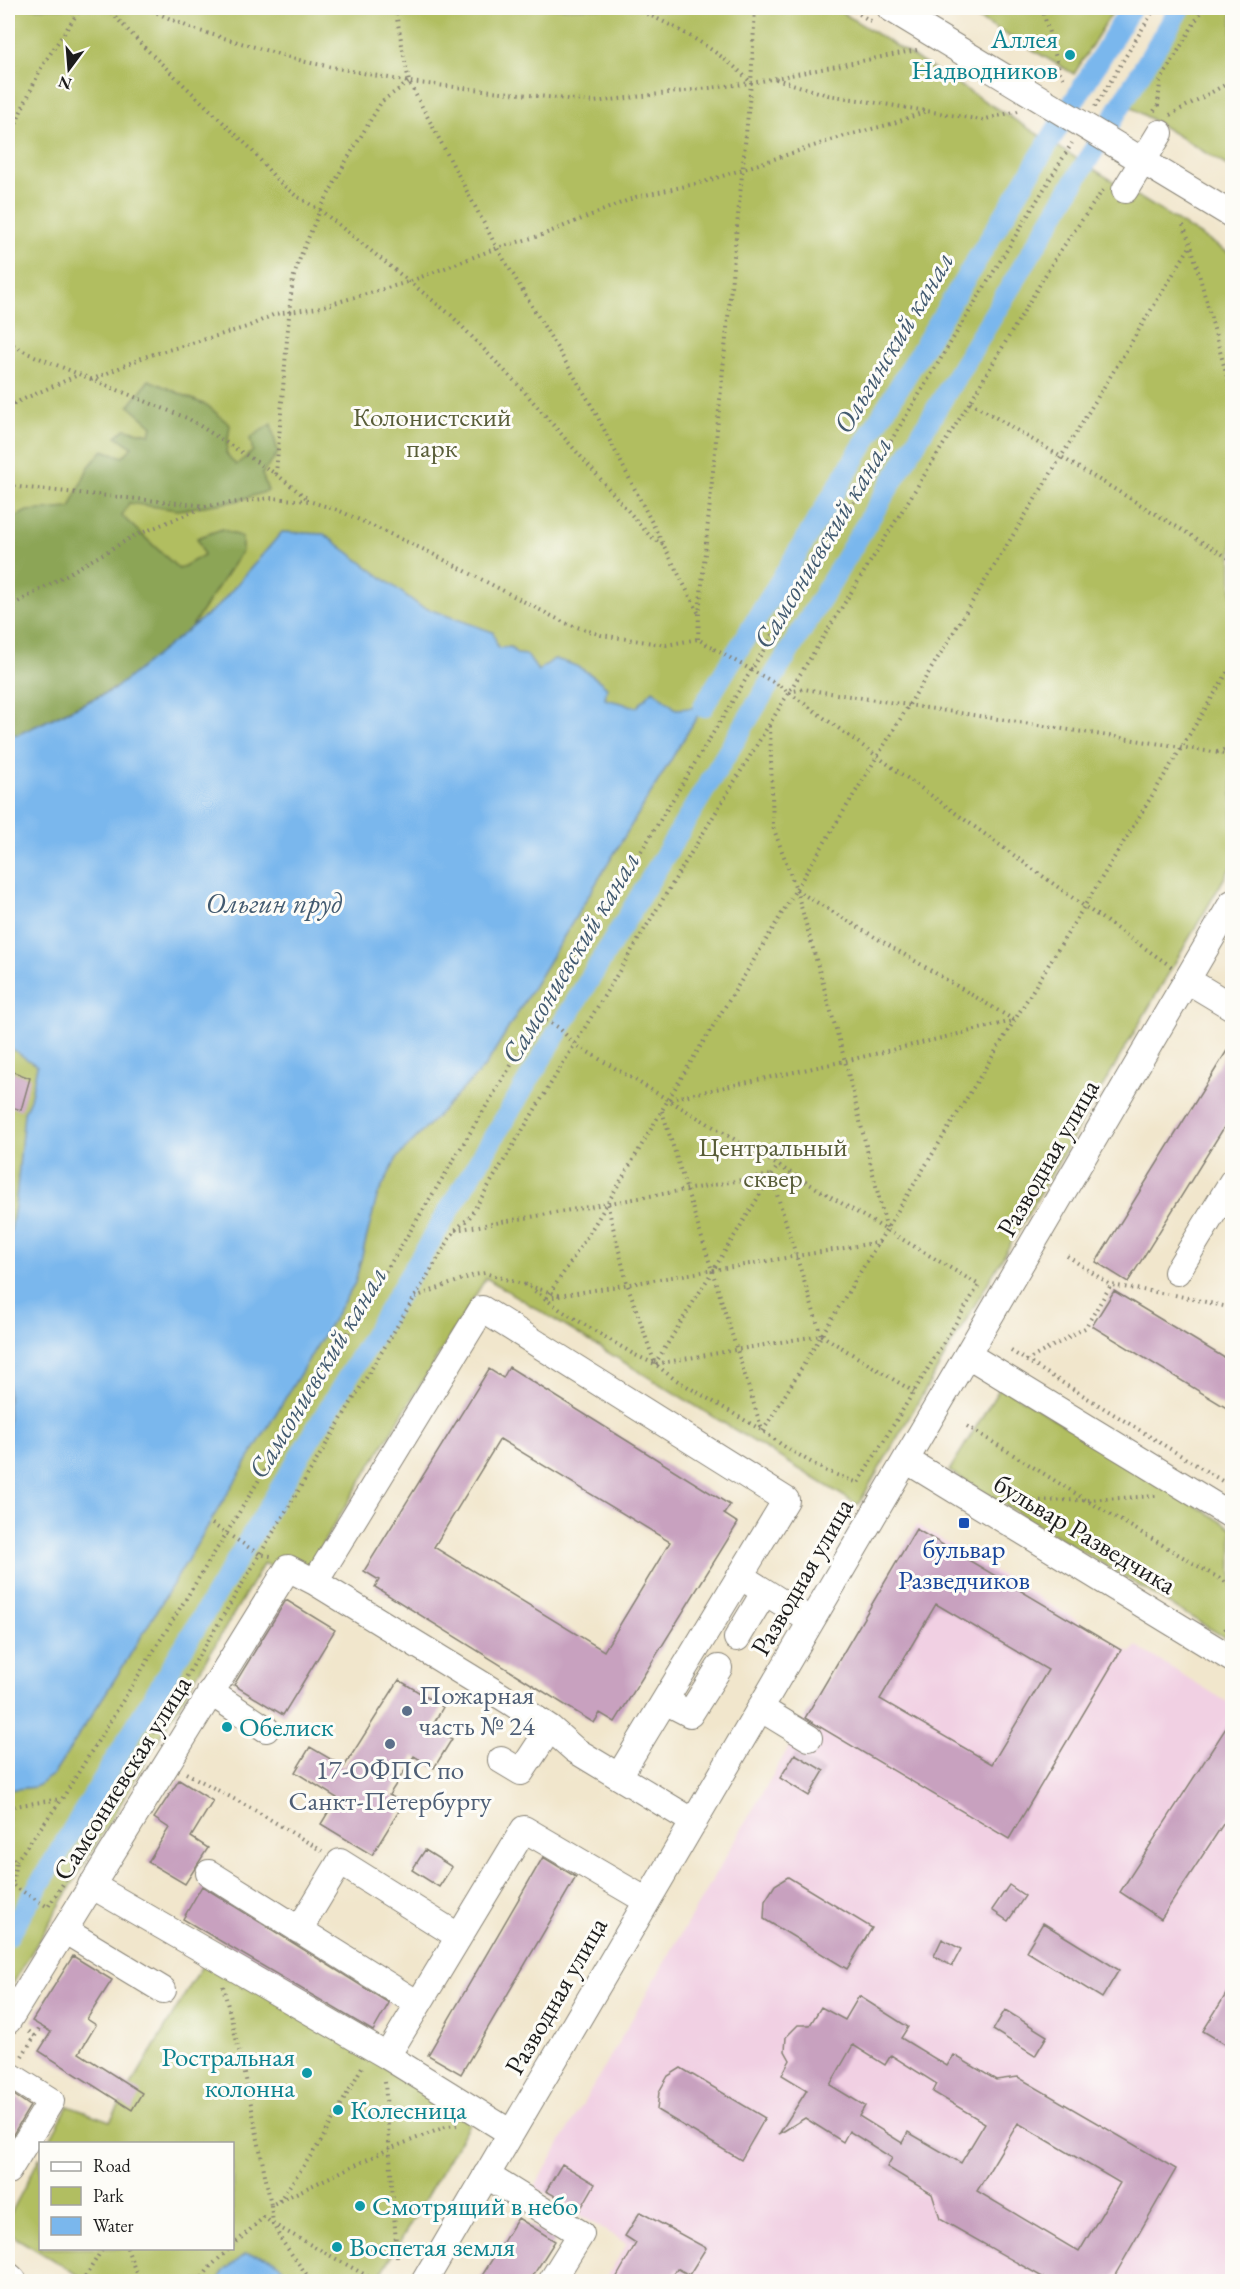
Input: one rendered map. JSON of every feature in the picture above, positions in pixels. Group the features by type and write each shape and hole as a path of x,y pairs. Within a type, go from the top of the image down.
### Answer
{"street":[{"path":"890,8 1233,215"},
{"path":"1115,188 1133,154 1162,119"},
{"name":"Разводная улица","path":"424,2282 968,1355 1180,974 1233,903"},
{"path":"1180,974 1233,1007"},
{"path":"1177,1272 1233,1182"},
{"path":"618,1776 786,1500 483,1309 315,1582 509,1701 550,1728 575,1750 694,1822"},
{"path":"968,1355 1233,1516"},
{"name":"бульвар Разведчика","path":"906,1460 1233,1659"},
{"name":"Самсониевская улица","path":"14,2024 64,1930 91,1885 288,1568 315,1582"},
{"path":"740,1576 811,1621"},
{"path":"737,1638 764,1593"},
{"path":"665,1701 690,1714 719,1668"},
{"path":"210,1692 266,1729"},
{"path":"760,1708 809,1737"},
{"path":"501,1760 521,1772 550,1728"},
{"path":"380,2052 418,2004 524,1829 647,1901"},
{"path":"299,1930 340,1862 458,1936"},
{"path":"209,1873 418,2004"},
{"path":"91,1885 380,2052 511,2133"},
{"path":"64,1930 163,1990"},
{"path":"8,2171 51,2102 12,2069"},
{"path":"486,2175 581,2234 552,2282"}],"path":[{"path":"8,146 42,66 81,8"},
{"path":"107,8 144,47 250,148 277,180 296,196 320,210 451,315 522,389 650,536 663,545"},
{"path":"146,8 193,29 295,58 409,82 594,102 751,82 919,50"},
{"path":"395,8 409,82 497,248 592,406 699,614"},
{"path":"630,8 645,12 675,27 741,71 751,82"},
{"path":"698,639 741,168 751,82 754,8"},
{"path":"1042,8 1064,79"},
{"path":"1095,107 1155,8"},
{"path":"1203,8 1160,82 1162,119 1233,81"},
{"path":"773,78 828,95 982,120 1019,111"},
{"path":"276,474 289,311 294,279 320,210 382,101 409,82"},
{"path":"91,380 144,357 247,327 275,314 318,308 408,282 497,248 542,235 636,198 704,182 741,168 927,111"},
{"path":"48,1907 12,1886 16,1861 62,1798 226,1534 1072,143"},
{"path":"69,1872 414,1297 455,1230 469,1218 576,1045 770,723 970,402 1056,257 1115,188"},
{"path":"1183,225 1191,245 1233,395"},
{"path":"546,1298 607,1203 877,756 1191,245"},
{"path":"8,342 27,353 189,419 276,474 309,501"},
{"path":"8,406 78,374"},
{"path":"970,402 1233,560"},
{"path":"8,486 207,506 270,498 309,501 340,511 429,552 566,624 601,635 666,645 698,639 789,692 1180,974"},
{"path":"8,608 134,536 207,506"},
{"path":"763,1431 1233,665"},
{"path":"789,692 804,689 1233,755"},
{"path":"770,723 773,827 796,890 845,1061 887,1231"},
{"path":"1216,752 1233,747"},
{"path":"796,890 1014,1021"},
{"path":"525,1284 562,1311 655,1364 673,1378 763,1431 782,1445 824,1470 858,1483 979,1285 777,1167 576,1045 559,1028 541,1017"},
{"path":"668,1099 845,1061 1014,1021"},
{"path":"662,1111 763,1431"},
{"path":"655,1364 777,1167"},
{"path":"455,1230 771,1175"},
{"path":"771,1175 821,1335 914,1392"},
{"path":"607,1203 627,1283 655,1364"},
{"path":"546,1298 880,1242"},
{"path":"1067,1256 1111,1285 1157,1291 1233,1308"},
{"path":"414,1297 485,1273 561,1296"},
{"path":"1026,1361 1085,1328 1111,1285"},
{"path":"655,1364 821,1335"},
{"path":"1011,1352 1233,1486"},
{"path":"967,1426 1086,1500 1233,1586"},
{"path":"989,1510 1001,1501 1086,1500 1195,1493"},
{"path":"212,1524 259,1554"},
{"path":"166,1763 258,1812 340,1862"},
{"path":"8,1807 62,1798"},
{"path":"8,1855 16,1861"},
{"path":"216,1956 245,2074 273,2224 282,2241 312,2282"},
{"path":"14,2024 35,2036"},
{"path":"12,2069 41,2026"},
{"path":"380,2052 384,2065 388,2149 398,2258"},
{"path":"278,2202 380,2052"},
{"path":"271,2205 388,2149 447,2126 466,2125"},
{"path":"234,2244 264,2217 378,2282"},
{"path":"82,2282 102,2250"},
{"path":"128,2250 135,2271 144,2282"},
{"path":"199,2282 210,2267 228,2250"}],"shaded area":[{"path":"917,1525 1131,1653 1136,1646 1232,1705 1232,2281 605,2281 627,2244 535,2187"}],"green space":[{"name":"Колонистский парк","path":"8,8 835,8 1232,255 1232,865 858,1505 486,1278 299,1582 264,1563 8,1992"},
{"path":"960,8 1115,8 1074,74"},
{"path":"1188,8 1232,8 1232,169 1129,106"},
{"path":"149,380 208,406 230,425 226,453 236,465 253,451 250,438 271,424 278,453 262,474 268,491 236,501 178,510 129,503 122,516 179,569 204,555 197,538 222,529 242,537 242,551 190,629 152,659 136,678 17,735 8,733 8,521 27,511 70,508 88,468 103,450 123,457 132,447 116,436 125,429 150,434 152,426 129,406"},
{"path":"1001,1386 1232,1528 1232,1642 949,1471"},
{"path":"206,1959 472,2119 377,2281 88,2281 8,2233 8,2219 39,2159 39,2250 234,2250 234,2142 49,2142 68,2106 110,2121"}],"water":[{"name":"Ольгин пруд","path":"282,532 324,534 420,606 493,632 498,648 511,647 517,654 527,655 538,671 554,659 582,669 607,687 605,699 637,707 653,690 676,709 703,707 486,1065 397,1158 377,1197 355,1283 127,1660 54,1774 35,1787 8,1790 8,1237 16,1199 24,1113 30,1099 37,1066 8,1046 8,733 17,735 113,690 219,605"},
{"path":"246,2254 274,2260 294,2281 218,2281 224,2271"}],"building":[{"path":"1233,1041 1233,1113 1128,1282 1096,1262"},
{"path":"8,1070 30,1078 21,1110 8,1106"},
{"path":"1114,1291 1233,1363 1233,1412 1092,1326"},
{"path":"509,1367 730,1505 724,1514 738,1523 615,1722 600,1713 594,1723 375,1587 379,1580 364,1571 489,1369 503,1378","holes":["500,1439 670,1542 604,1651 434,1547"]},
{"path":"916,1529 1121,1650 1009,1839 805,1718","holes":["936,1604 1048,1670 992,1764 880,1699"]},
{"path":"286,1600 335,1630 283,1715 234,1685"},
{"path":"399,1680 443,1707 432,1727 452,1739 434,1768 414,1756 389,1795 404,1803 372,1855 321,1824 337,1798 295,1772 310,1747 344,1767"},
{"path":"1233,1717 1233,1809 1161,1919 1120,1892"},
{"path":"795,1754 824,1771 809,1796 780,1778"},
{"path":"179,1780 213,1801 191,1837 208,1848 185,1884 148,1862 169,1828 154,1818"},
{"path":"425,1850 452,1867 439,1887 412,1870"},
{"path":"543,1857 576,1877 461,2074 428,2055"},
{"path":"788,1877 872,1928 847,1969 764,1919 765,1901 775,1885"},
{"path":"1009,1885 1025,1896 1008,1921 992,1910"},
{"path":"202,1886 389,2003 373,2031 183,1919"},
{"path":"1043,1923 1119,1970 1102,1998 1026,1951"},
{"path":"942,1939 961,1949 952,1966 934,1956"},
{"path":"73,1956 112,1980 87,2019 96,2025 79,2053 142,2093 132,2110 39,2051 51,2032 32,2021"},
{"path":"1233,1983 1233,2049 1203,2031"},
{"path":"859,1996 908,2027 901,2038 947,2066 954,2055 996,2080 1018,2077 1176,2169 1111,2282 1051,2282 940,2219 932,2194 887,2167 892,2158 849,2131 843,2142 805,2118 779,2134 807,2090 782,2075 790,2060 785,2051 786,2037 798,2025 810,2025 821,2007 845,2020","holes":["853,2045 885,2065 891,2055 937,2084 933,2092 985,2123 961,2163 908,2132 902,2143 859,2116 865,2106 830,2085","1018,2123 1120,2183 1079,2252 977,2191"]},
{"path":"1005,2010 1047,2036 1035,2056 993,2030"},
{"path":"681,2068 765,2118 741,2160 657,2110 659,2092 668,2076"},
{"path":"8,2091 30,2106 8,2143"},
{"path":"562,2164 595,2184 580,2210 546,2191"},
{"path":"640,2212 706,2248 689,2275 677,2268 669,2282 614,2282 636,2243 625,2236"},
{"path":"518,2218 555,2241 529,2282 478,2282"}],"waterway":[{"name":"Ольгинский канал","path":"703,707 1131,8"},
{"name":"Самсониевский канал","path":"8,1936 1180,8"}],"place":[{"name":"Аллея Надводников","path":"1070,55"},
{"name":"бульвар Разведчиков","path":"964,1523"},
{"name":"Пожарная часть № 24","path":"407,1711"},
{"name":"Обелиск","path":"227,1727"},
{"name":"17-ОФПС по Санкт-Петербургу","path":"390,1744"},
{"name":"Ростральная колонна","path":"307,2073"},
{"name":"Колесница","path":"338,2110"},
{"name":"Смотрящий в небо","path":"360,2206"},
{"name":"Воспетая земля","path":"337,2247"}],"park label":[{"name":"Центральный сквер","path":"773,1162"}]}
